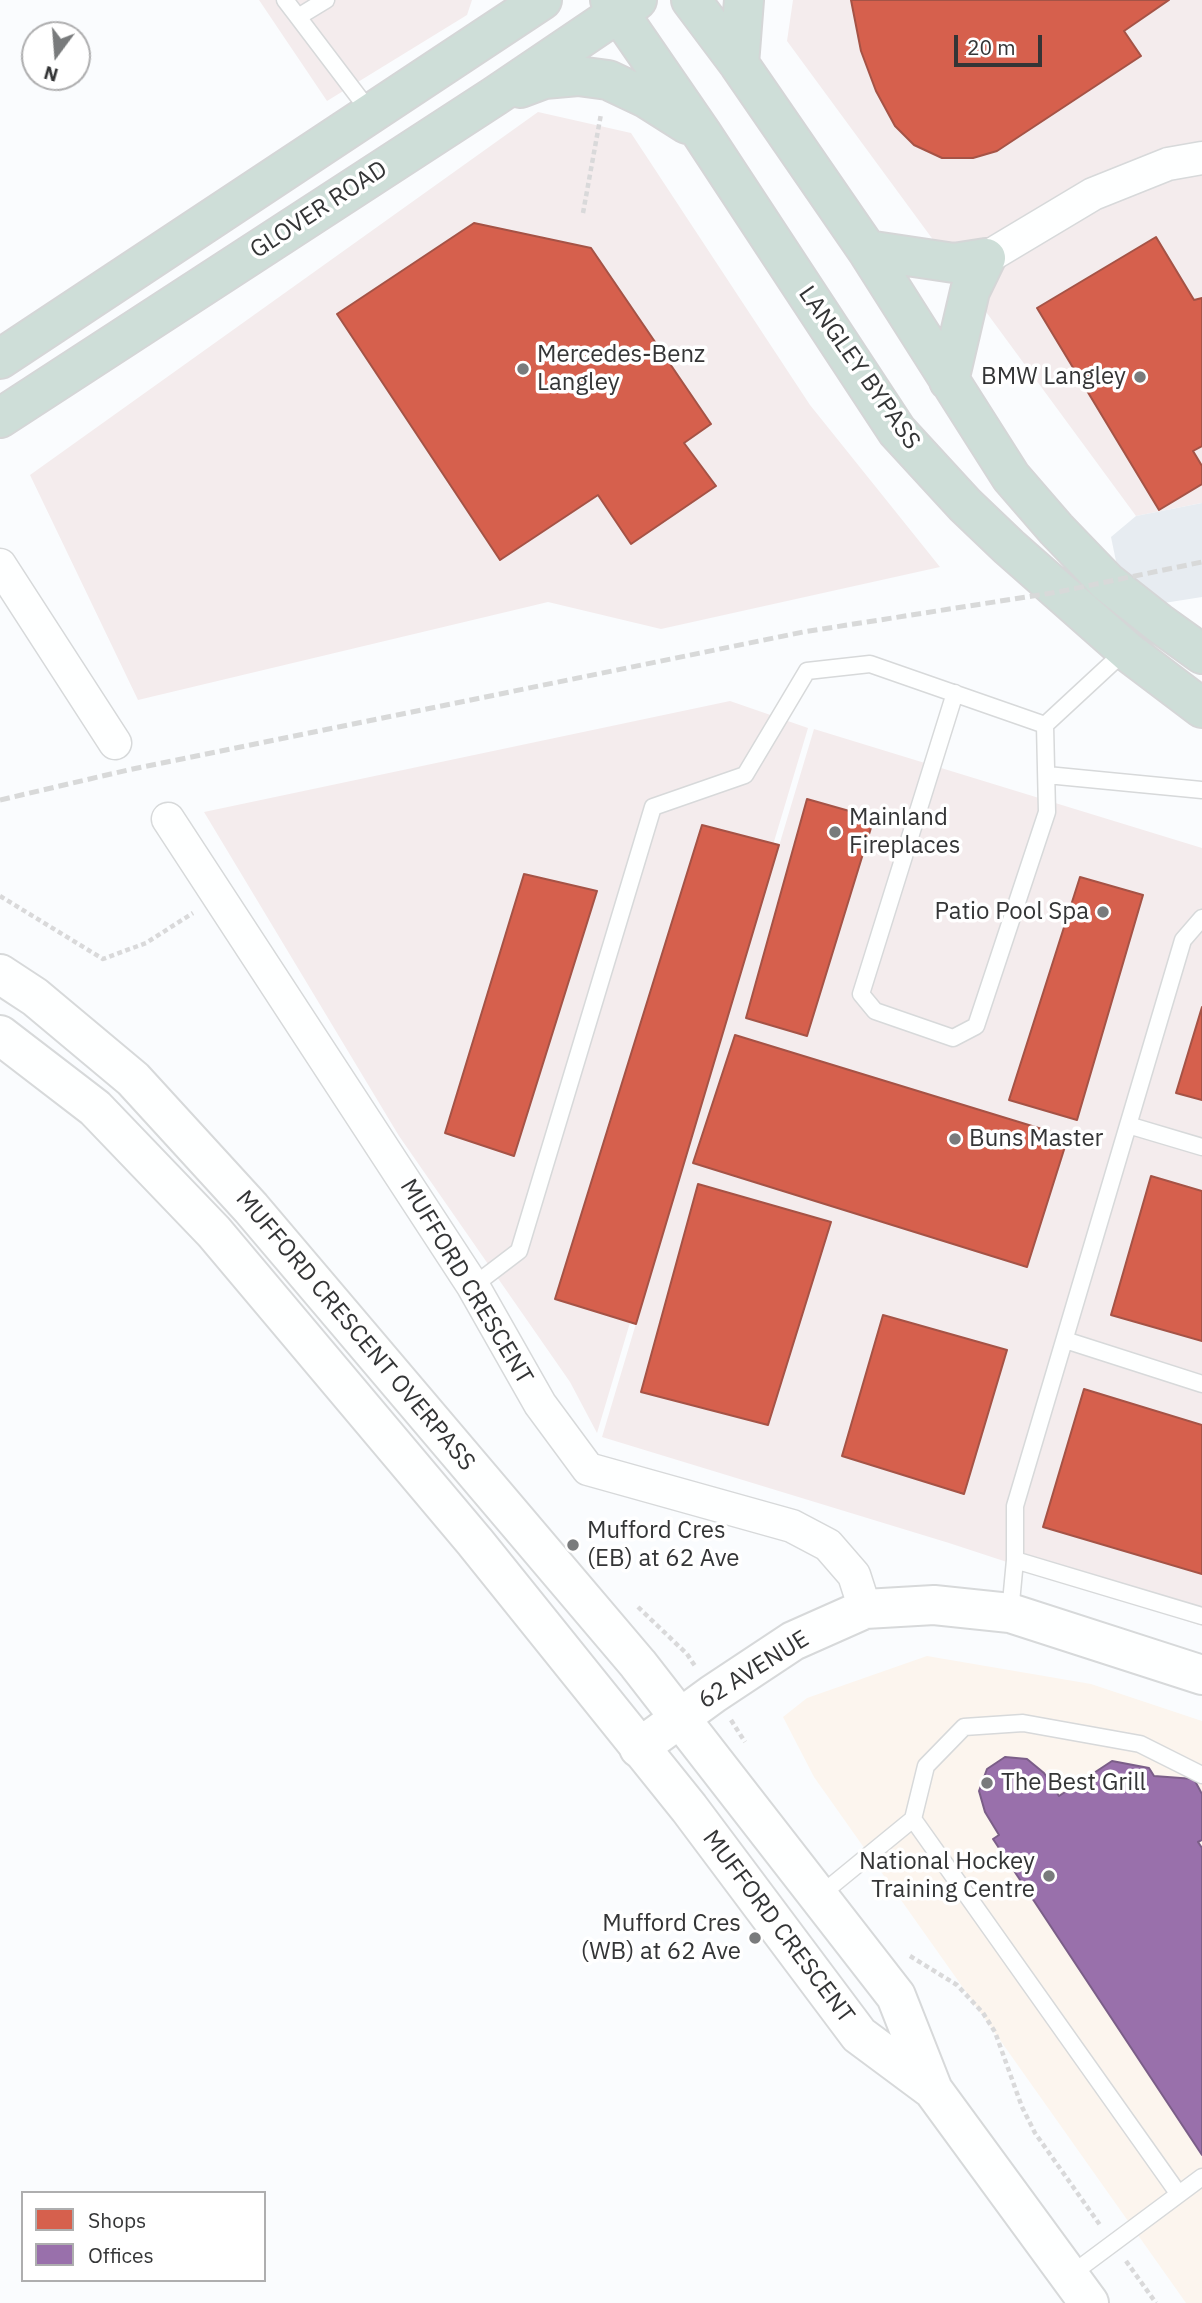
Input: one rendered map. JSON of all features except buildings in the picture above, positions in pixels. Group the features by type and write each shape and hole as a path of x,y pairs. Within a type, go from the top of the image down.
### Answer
{"highway":[{"path":"470,46 497,0"},
{"path":"0,359 542,0"},
{"path":"691,0 739,64 867,250 1011,477 1107,582 1202,654"},
{"path":"739,64 744,0"},
{"name":"GLOVER ROAD","path":"0,418 495,96 622,4"},
{"name":"LANGLEY BYPASS","path":"622,4 702,134 897,431 965,505 1009,547 1126,650 1202,708"},
{"path":"495,96 544,79 578,76 608,80 646,98 702,134"},
{"path":"867,250 954,263 985,258"},
{"path":"949,381 970,291 985,258"}],"main road":[{"name":"MUFFORD CRESCENT OVERPASS","path":"0,974 35,997 133,1079 251,1208 638,1664 680,1718"},
{"name":"MUFFORD CRESCENT OVERPASS","path":"0,1035 94,1108 214,1232 475,1542 639,1748"},
{"name":"62 AVENUE","path":"639,1748 793,1641 865,1609 934,1605 1010,1613 1202,1675"},
{"name":"MUFFORD CRESCENT","path":"680,1718 896,1996 933,2090 1079,2289"},
{"name":"MUFFORD CRESCENT","path":"639,1748 689,1808 859,2035 933,2090"}],"street":[{"path":"985,258 1093,194 1168,164 1202,158"},
{"path":"0,565 115,743"},
{"name":"MUFFORD CRESCENT","path":"168,819 473,1286 540,1404 588,1469 792,1527 828,1545 854,1575 865,1609"}],"lane":[{"path":"285,0 370,112"},
{"path":"298,17 326,0"},
{"path":"955,693 862,994 875,1011 953,1038 976,1026 1047,812 1045,724 1126,650"},
{"path":"473,1286 519,1251 653,807 745,775 807,671 870,664 1045,724"},
{"path":"1046,775 1202,790"},
{"path":"1010,1613 1015,1560 1015,1506 1183,940 1202,918"},
{"path":"1128,1125 1202,1147"},
{"path":"1065,1340 1202,1384"},
{"path":"1015,1560 1202,1616"},
{"path":"819,1896 914,1819 926,1766 964,1727 1023,1723 1140,1744 1202,1775"},
{"path":"914,1819 1178,2193"},
{"path":"1079,2289 1113,2243 1202,2177"}],"path":[{"path":"583,213 603,107"},
{"path":"0,896 103,959 146,943 219,896"},
{"path":"908,1954 957,1985 983,2013 995,2032 1022,2107 1035,2133 1156,2303"}],"shaded area":[{"path":"259,0 472,0 467,15 327,101"},
{"path":"793,0 1202,0 1202,503 1136,516 787,41"},
{"path":"538,112 631,133 810,405 940,567 661,629 548,602 138,700 30,475"},
{"path":"1202,503 1202,597 1164,603 1117,566 1111,537 1136,516"},
{"path":"730,701 808,728 597,1433 570,1382 399,1136 204,812"},
{"path":"814,729 1202,848 1202,1626 949,1543 602,1437"},
{"path":"927,1656 1091,1684 1202,1721 1202,2303 1186,2303 814,1777 783,1717 807,1698"}],"railway":[{"path":"0,800 128,770 803,632 1058,592 1202,562"}],"place":[{"name":"Mercedes-Benz Langley","path":"523,369"},
{"name":"BMW Langley","path":"1140,377"},
{"name":"Mainland Fireplaces","path":"835,832"},
{"name":"Patio Pool Spa","path":"1103,912"},
{"name":"Buns Master","path":"955,1139"},
{"name":"Mufford Cres (EB) at 62 Ave","path":"573,1545"},
{"name":"The Best Grill","path":"987,1783"},
{"name":"National Hockey Training Centre","path":"1049,1876"},
{"name":"Mufford Cres (WB) at 62 Ave","path":"755,1938"}]}
